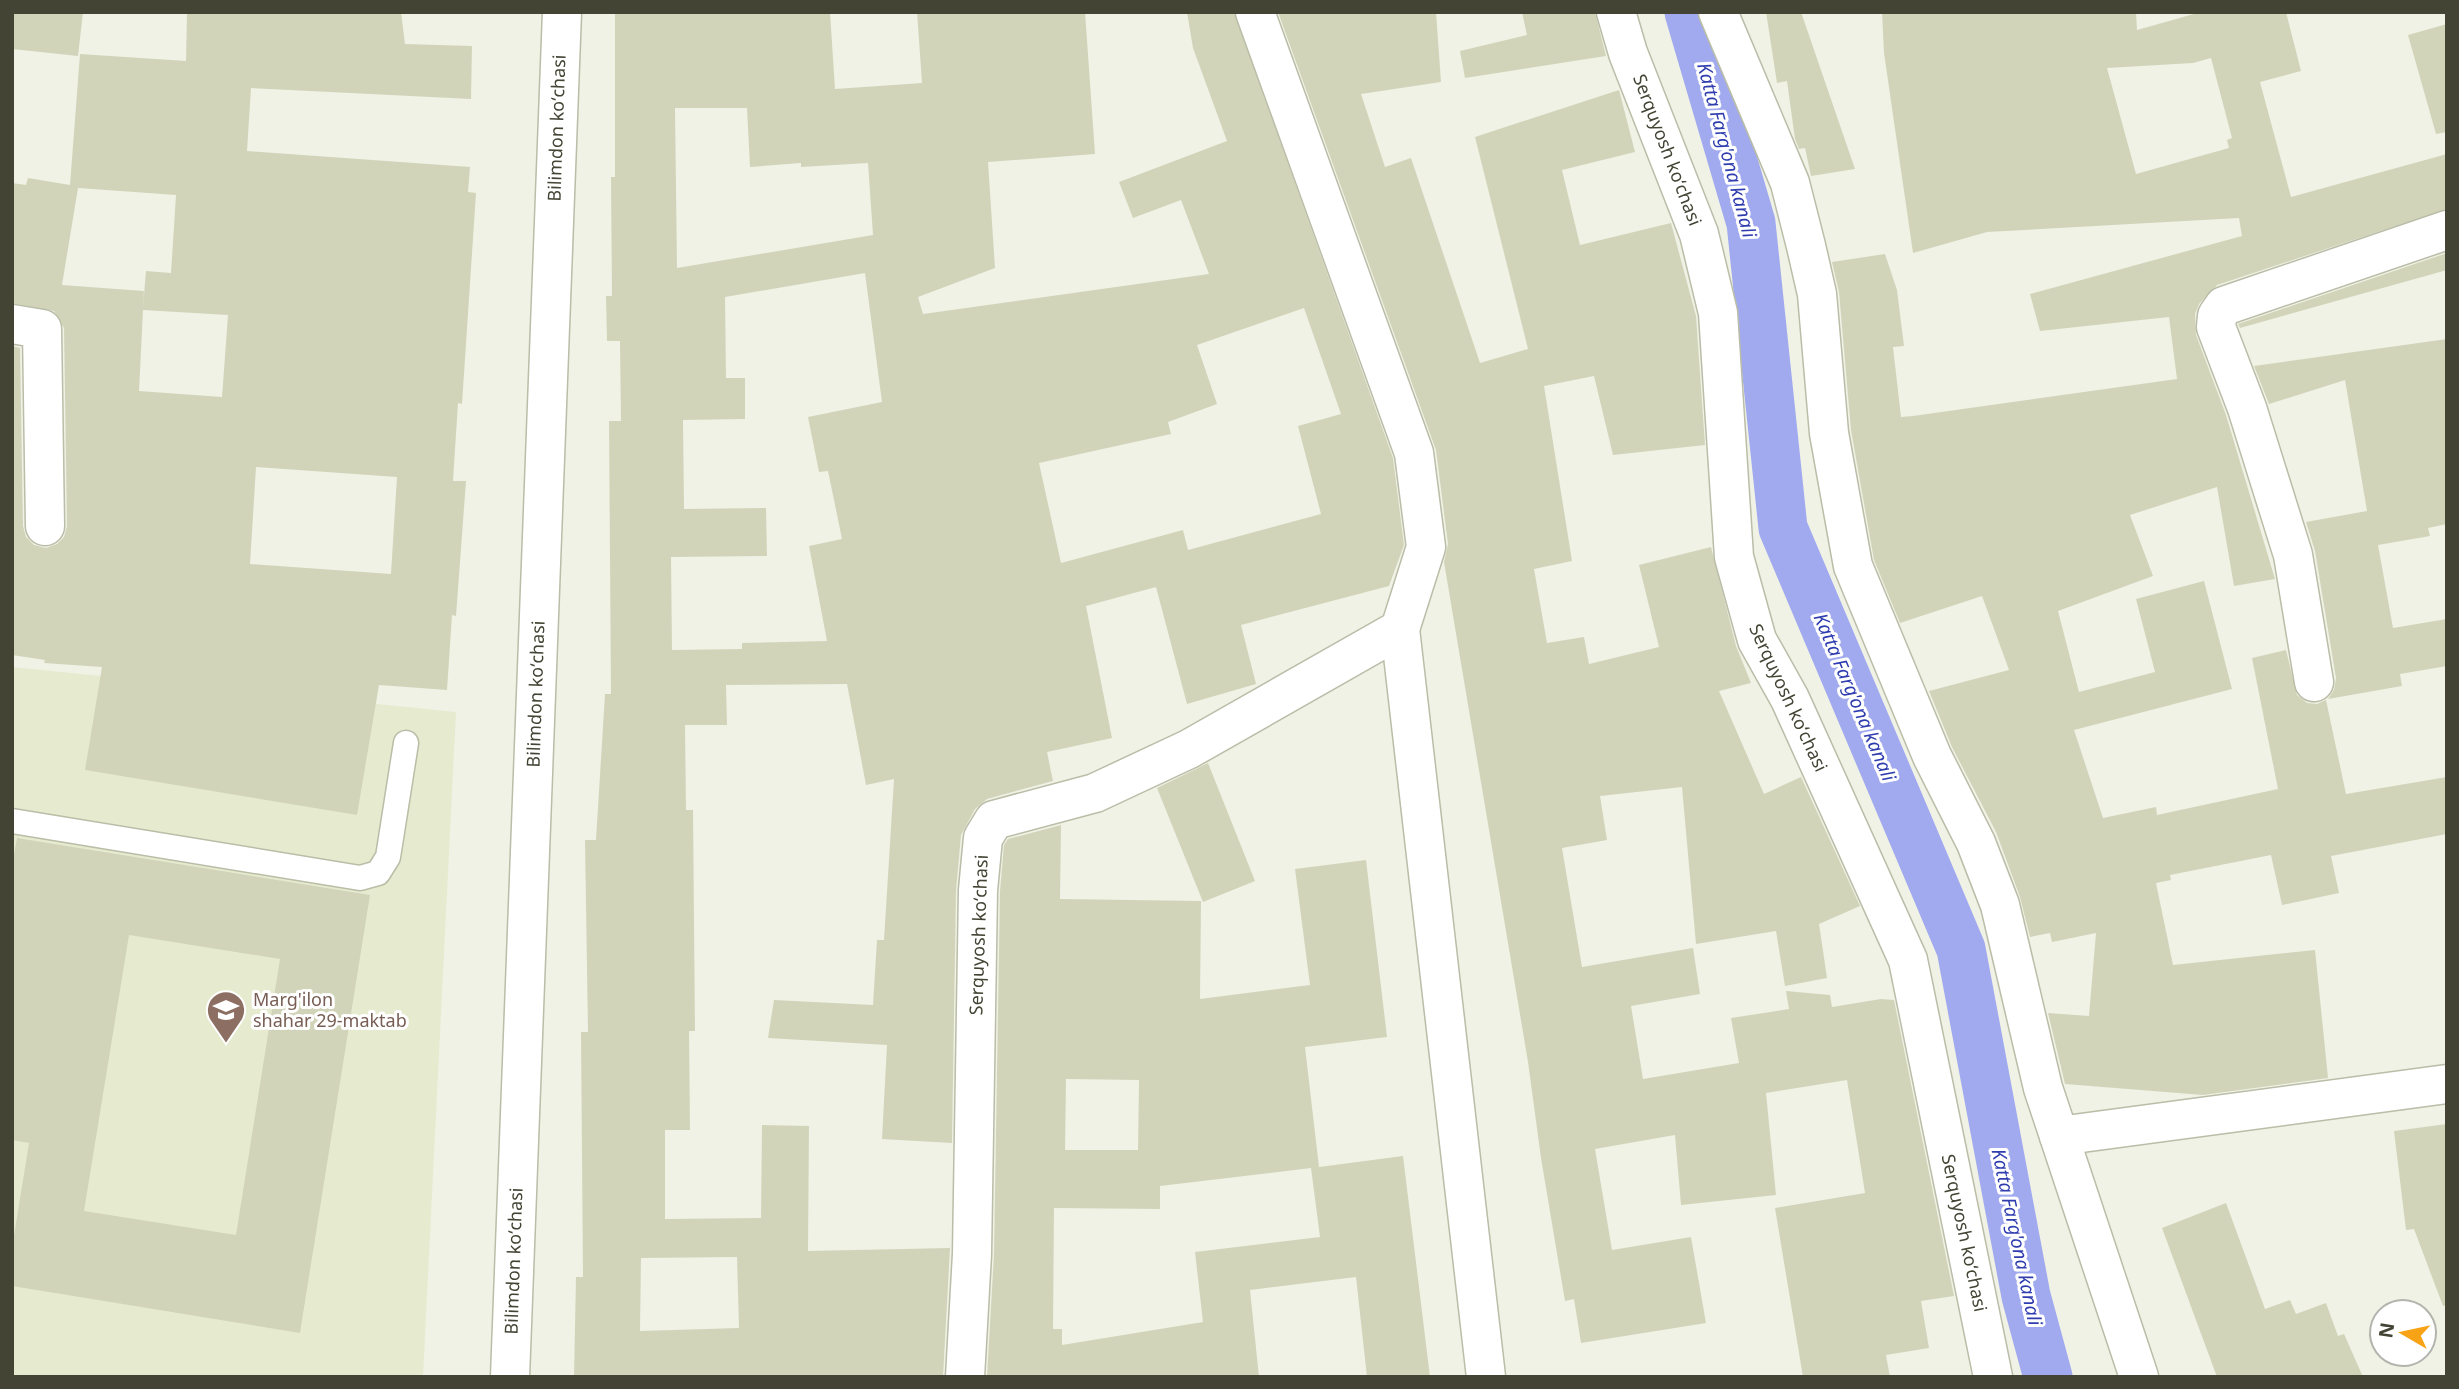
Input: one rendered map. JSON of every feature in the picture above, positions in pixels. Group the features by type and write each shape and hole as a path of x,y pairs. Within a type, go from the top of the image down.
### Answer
{"street":[{"name":"Bilimdon koʻchasi","path":"510,1377 562,12"},
{"path":"1255,12 1414,453 1426,547 1399,629 1486,1377"},
{"name":"Serquyosh koʻchasi","path":"1616,12 1628,53 1699,234 1718,313 1734,557 1757,640 1790,699 1908,960 1993,1377"},
{"path":"1718,12 1790,183 1806,246 1817,295 1829,433 1853,566 1932,757 1976,843 2000,905 2043,1088 2139,1377"},
{"path":"2314,681 2293,555 2247,408 2216,327 2217,316 2224,306 2447,230"},
{"path":"12,324 42,329 45,526"},
{"name":"Serquyosh koʻchasi","path":"965,1377 972,1254 978,890 983,838 994,820 1095,793 1189,749 1399,629"},
{"path":"2059,1136 2447,1084"}],"lane":[{"path":"12,821 360,878 378,873 388,857 406,743"}],"shaded area":[{"name":"Marg'ilon shahar 29-maktab","path":"12,667 456,712 423,1377 12,1377"}],"building":[{"path":"12,12 83,12 78,56 12,49"},
{"path":"187,12 401,12 405,44 472,46 471,99 251,88 247,151 470,167 468,192 476,193 462,404 458,403 453,481 466,481 456,616 452,615 447,690 379,685 357,815 85,770 102,667 44,663 45,660 12,655 12,346 20,348 23,526 26,537 34,545 46,548 57,544 64,537 67,526 64,328 54,311 12,303 12,183 26,185 28,178 70,185 80,54 186,61","holes":["78,188 176,195 171,273 146,271 143,307 144,291 62,285","143,310 228,315 222,397 139,391","256,467 397,477 391,574 250,564"]},
{"path":"615,12 830,12 835,89 922,83 917,12 1085,12 1095,154 988,162 995,268 918,297 923,314 1209,274 1181,200 1133,218 1119,182 1227,141 1193,48 1187,12 1234,12 1393,458 1404,545 1389,586 1241,625 1256,684 1187,704 1156,587 1086,606 1112,738 1047,752 1053,781 987,799 975,809 961,835 956,890 952,1143 882,1139 887,1045 768,1038 774,1000 873,1005 877,940 884,940 894,779 866,785 847,684 726,685 727,725 685,725 686,810 693,810 695,1031 689,1031 690,1130 665,1130 665,1219 761,1218 762,1125 809,1126 808,1251 950,1248 943,1377 574,1377 576,1277 583,1277 581,1032 588,1032 585,840 596,840 605,694 611,694 609,421 621,421 620,341 607,341 606,296 612,296 611,177 615,177","holes":["675,108 747,108 750,167 801,163 801,167 868,163 873,235 677,268","865,273 882,402 808,417 819,472 828,471 842,539 809,546 827,641 742,643 742,649 672,650 671,557 767,556 766,508 684,509 683,420 745,419 745,378 726,378 725,297","1304,308 1341,414 1298,426 1321,514 1188,550 1183,530 1061,563 1039,463 1171,434 1168,422 1217,404 1197,345","737,1257 739,1328 640,1331 641,1258"]},
{"path":"1278,12 1436,12 1441,82 1361,94 1385,167 1411,158 1480,363 1528,349 1475,137 1619,90 1635,152 1562,170 1580,245 1671,223 1696,316 1705,445 1613,455 1594,376 1544,386 1572,561 1534,569 1547,643 1584,637 1589,664 1659,647 1639,565 1711,547 1736,646 1751,683 1719,691 1764,794 1801,777 1860,906 1819,924 1827,978 1785,986 1776,931 1696,944 1682,787 1600,796 1607,840 1562,848 1582,967 1693,948 1700,994 1631,1006 1643,1079 1739,1063 1731,1018 1789,1009 1786,991 1830,995 1832,1007 1881,999 1894,1000 1954,1296 1921,1301 1929,1348 1886,1355 1890,1377 1803,1377 1775,1208 1865,1193 1847,1080 1766,1093 1776,1195 1681,1205 1675,1135 1595,1149 1612,1250 1691,1237 1706,1323 1581,1343 1574,1299 1565,1301 1528,1062 1444,562 1448,544 1436,450"},
{"path":"1522,12 1595,12 1606,56 1465,78 1460,51 1527,35"},
{"path":"1766,12 1801,12 1855,169 1811,176 1805,148 1799,149 1795,139 1787,81 1777,83"},
{"path":"1882,12 2136,12 2137,30 2201,12 2286,12 2301,71 2260,82 2291,197 2447,154 2447,209 2217,285 2199,304 2195,314 2196,335 2226,415 2275,579 2234,586 2217,487 2130,515 2153,576 2058,611 2079,692 2155,672 2136,599 2204,581 2232,689 2074,730 2103,818 2156,807 2157,815 2278,789 2252,658 2286,650 2297,695 2307,703 2317,704 2326,700 2346,794 2447,777 2447,834 2331,856 2339,893 2282,905 2271,855 2170,875 2171,880 2156,883 2173,965 2315,950 2328,1078 2203,1095 2065,1084 2048,1013 2089,1016 2096,933 2052,942 2050,933 2030,937 2020,897 1996,832 1952,747 1929,691 2009,670 1982,596 1900,623 1874,560 1851,430 1839,292 1832,262 1885,254 1897,290 1904,346 1893,347 1901,417 1913,416 2177,379 2169,317 2040,331 2030,294 2242,236 2239,218 1987,232 1913,253 1884,53","holes":["2211,58 2232,138 2227,140 2229,148 2136,174 2107,68 2193,63"]},
{"path":"2447,24 2447,132 2436,134 2408,35"},
{"path":"2447,253 2447,270 2240,328 2238,324"},
{"path":"2447,339 2447,524 2428,528 2430,536 2378,545 2393,628 2447,619 2447,666 2400,674 2402,686 2328,699 2334,690 2336,678 2315,551 2306,522 2367,511 2345,380 2269,404 2254,366"},
{"path":"1208,763 1255,881 1203,902 1157,788"},
{"path":"1061,825 1060,899 1201,901 1200,999 1310,985 1295,869 1366,860 1387,1037 1305,1047 1319,1167 1403,1156 1430,1377 1367,1377 1356,1277 1250,1290 1259,1377 987,1377 994,1254 1000,891 1004,845 1008,839","holes":["1066,1079 1139,1080 1138,1150 1065,1150","1311,1168 1320,1237 1195,1252 1203,1322 1062,1345 1062,1329 1053,1329 1054,1208 1160,1209 1160,1186"]},
{"path":"17,838 370,895 300,1333 12,1286 12,1248 29,1143 12,1140 12,865","holes":["129,935 280,959 236,1235 84,1211"]},
{"path":"2447,1124 2447,1305 2443,1306 2414,1229 2406,1230 2394,1131"},
{"path":"2226,1203 2265,1309 2290,1300 2296,1314 2326,1303 2338,1336 2344,1334 2363,1377 2217,1377 2162,1228"}],"waterway":[{"name":"Katta Farg'ona kanali","path":"1689,12 1751,223 1783,528 1961,949 2026,1296 2048,1377"}],"place":[{"name":"Marg'ilon shahar 29-maktab","path":"226,1044"}]}
